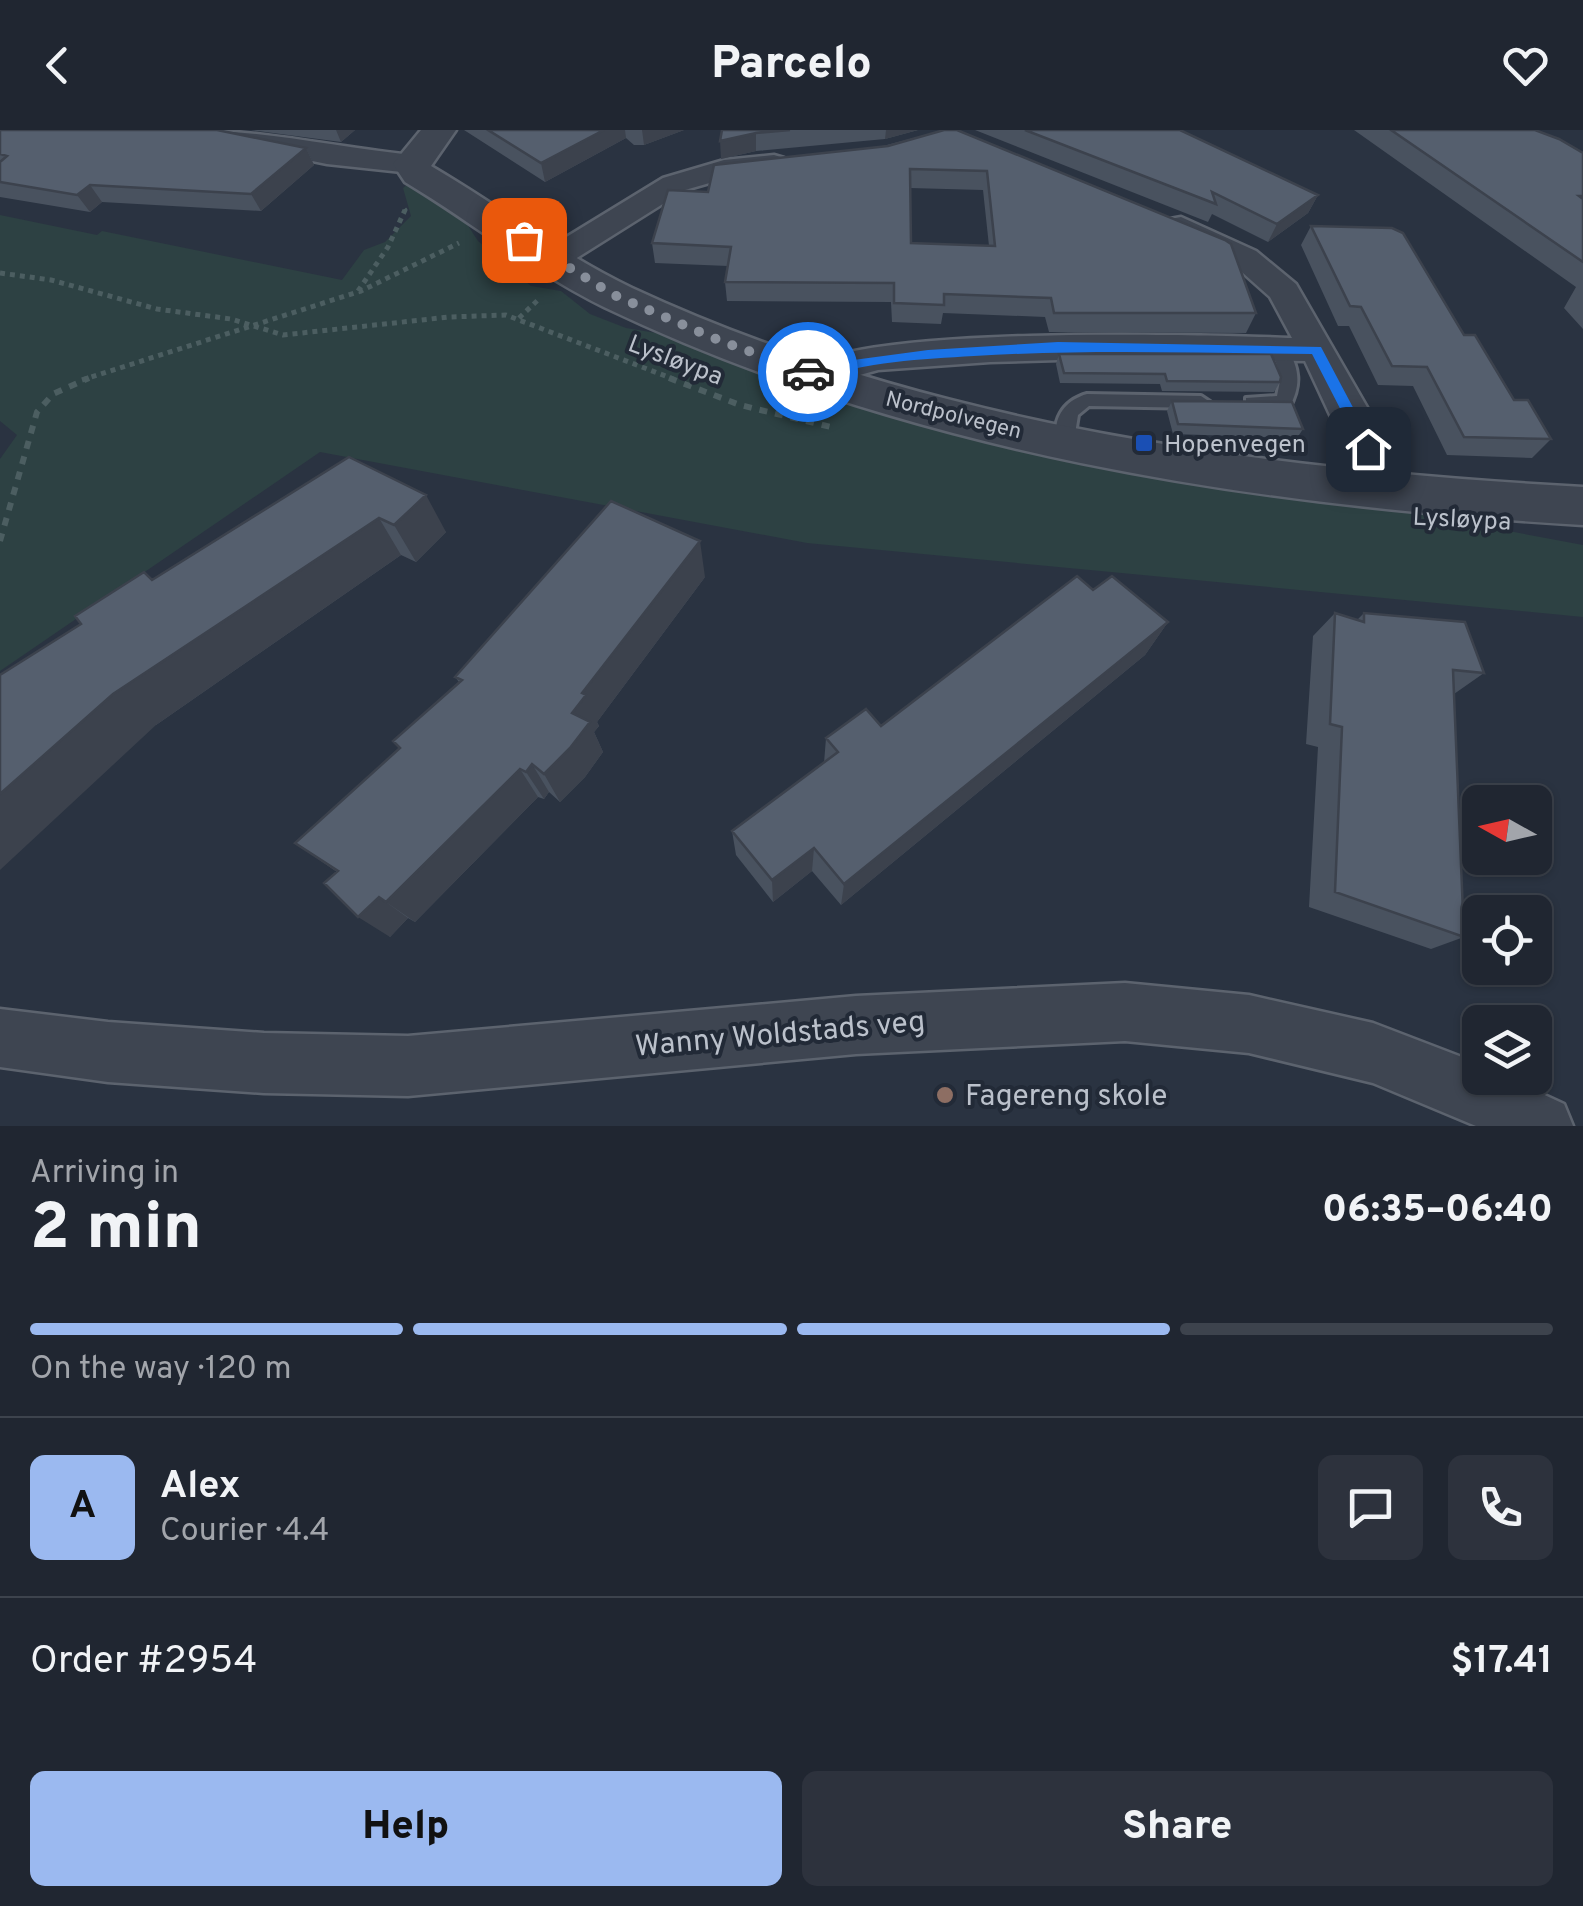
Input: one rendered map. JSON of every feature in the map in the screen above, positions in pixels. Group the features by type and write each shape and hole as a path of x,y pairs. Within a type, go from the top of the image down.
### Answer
{"street":[{"path":"201,130 327,155 416,165"},
{"path":"554,258 674,184 724,169 798,162"},
{"name":"Nordpolvegen","path":"416,165 418,174 614,295 676,323 816,375 916,405 1066,441 1223,469 1385,492 1583,506"},
{"path":"1151,214 1230,249 1273,278 1293,305 1298,349 1348,409 1385,492"},
{"path":"816,375 831,368 874,360 984,350 1095,345 1298,349"},
{"name":"Wanny Woldstads veg","path":"0,1038 108,1052 264,1063 408,1066 856,1024 1125,1012 1249,1024 1373,1052 1460,1086 1542,1126"}],"lane":[{"path":"1066,441 1066,418 1074,404 1087,400 1282,403 1298,349"}],"path":[{"path":"358,292 399,227 416,165"},
{"path":"0,541 30,425 53,394 85,380 358,292 495,222"},
{"name":"Lysløypa","path":"0,273 51,280 158,310 231,320 296,335 506,314 740,404 850,431"}],"green space":[{"path":"410,182 439,199 467,224 478,241 531,286 561,291 590,314 626,328 692,339 1359,503 1583,545 1583,617 807,543 320,452 0,671 0,459 17,435 0,421 0,215 97,235 102,231 342,280 364,250 385,242 411,216 403,188"}],"building":[{"path":"0,130 217,130 306,148 251,194 90,185 77,195 0,182 0,162 7,156 0,154"},
{"path":"488,130 604,130 541,163"},
{"path":"722,130 790,130 720,141"},
{"path":"957,130 1225,240 1231,244 1256,313 1054,313 1051,298 944,294 944,305 894,303 894,283 725,282 731,247 652,243 668,190 708,192 714,165 888,146","holes":["910,169 987,171 995,246 911,243"]},
{"path":"1025,130 1180,130 1318,195 1277,224 1212,192 1216,204"},
{"path":"1391,130 1535,130 1583,153 1583,196 1579,196 1583,199 1583,262"},
{"path":"1311,226 1392,228 1403,233 1464,335 1475,335 1514,400 1528,400 1551,439 1464,437 1427,367 1392,366 1361,307 1350,306"},
{"path":"1059,354 1271,354 1281,377 1280,382 1167,381 1165,374 1064,373"},
{"path":"1172,401 1292,402 1303,429 1178,424"},
{"path":"349,457 426,495 394,525 379,518 113,694 0,794 0,675 81,624 75,616 144,572 152,580"},
{"path":"611,501 700,541 582,693 586,695 572,713 590,722 570,748 544,774 532,764 526,772 520,769 386,902 379,897 358,917 324,883 338,871 295,843 400,748 393,741 462,680 455,677"},
{"path":"1077,576 1093,590 1112,576 1168,622 844,884 814,848 772,880 732,831 838,752 826,738 866,709 881,726"},
{"path":"1335,613 1364,622 1364,613 1465,622 1484,673 1453,670 1462,936 1335,892 1342,727 1330,724"}],"way so far":[{"path":"524,240 614,295 723,342 808,372"}],"place":[{"name":"Hopenvegen","path":"1144,443"},
{"name":"Fagereng skole","path":"945,1095"}],"route":[{"path":"808,372 816,375 831,368 928,354 1058,346 1316,350 1368,449"}]}
